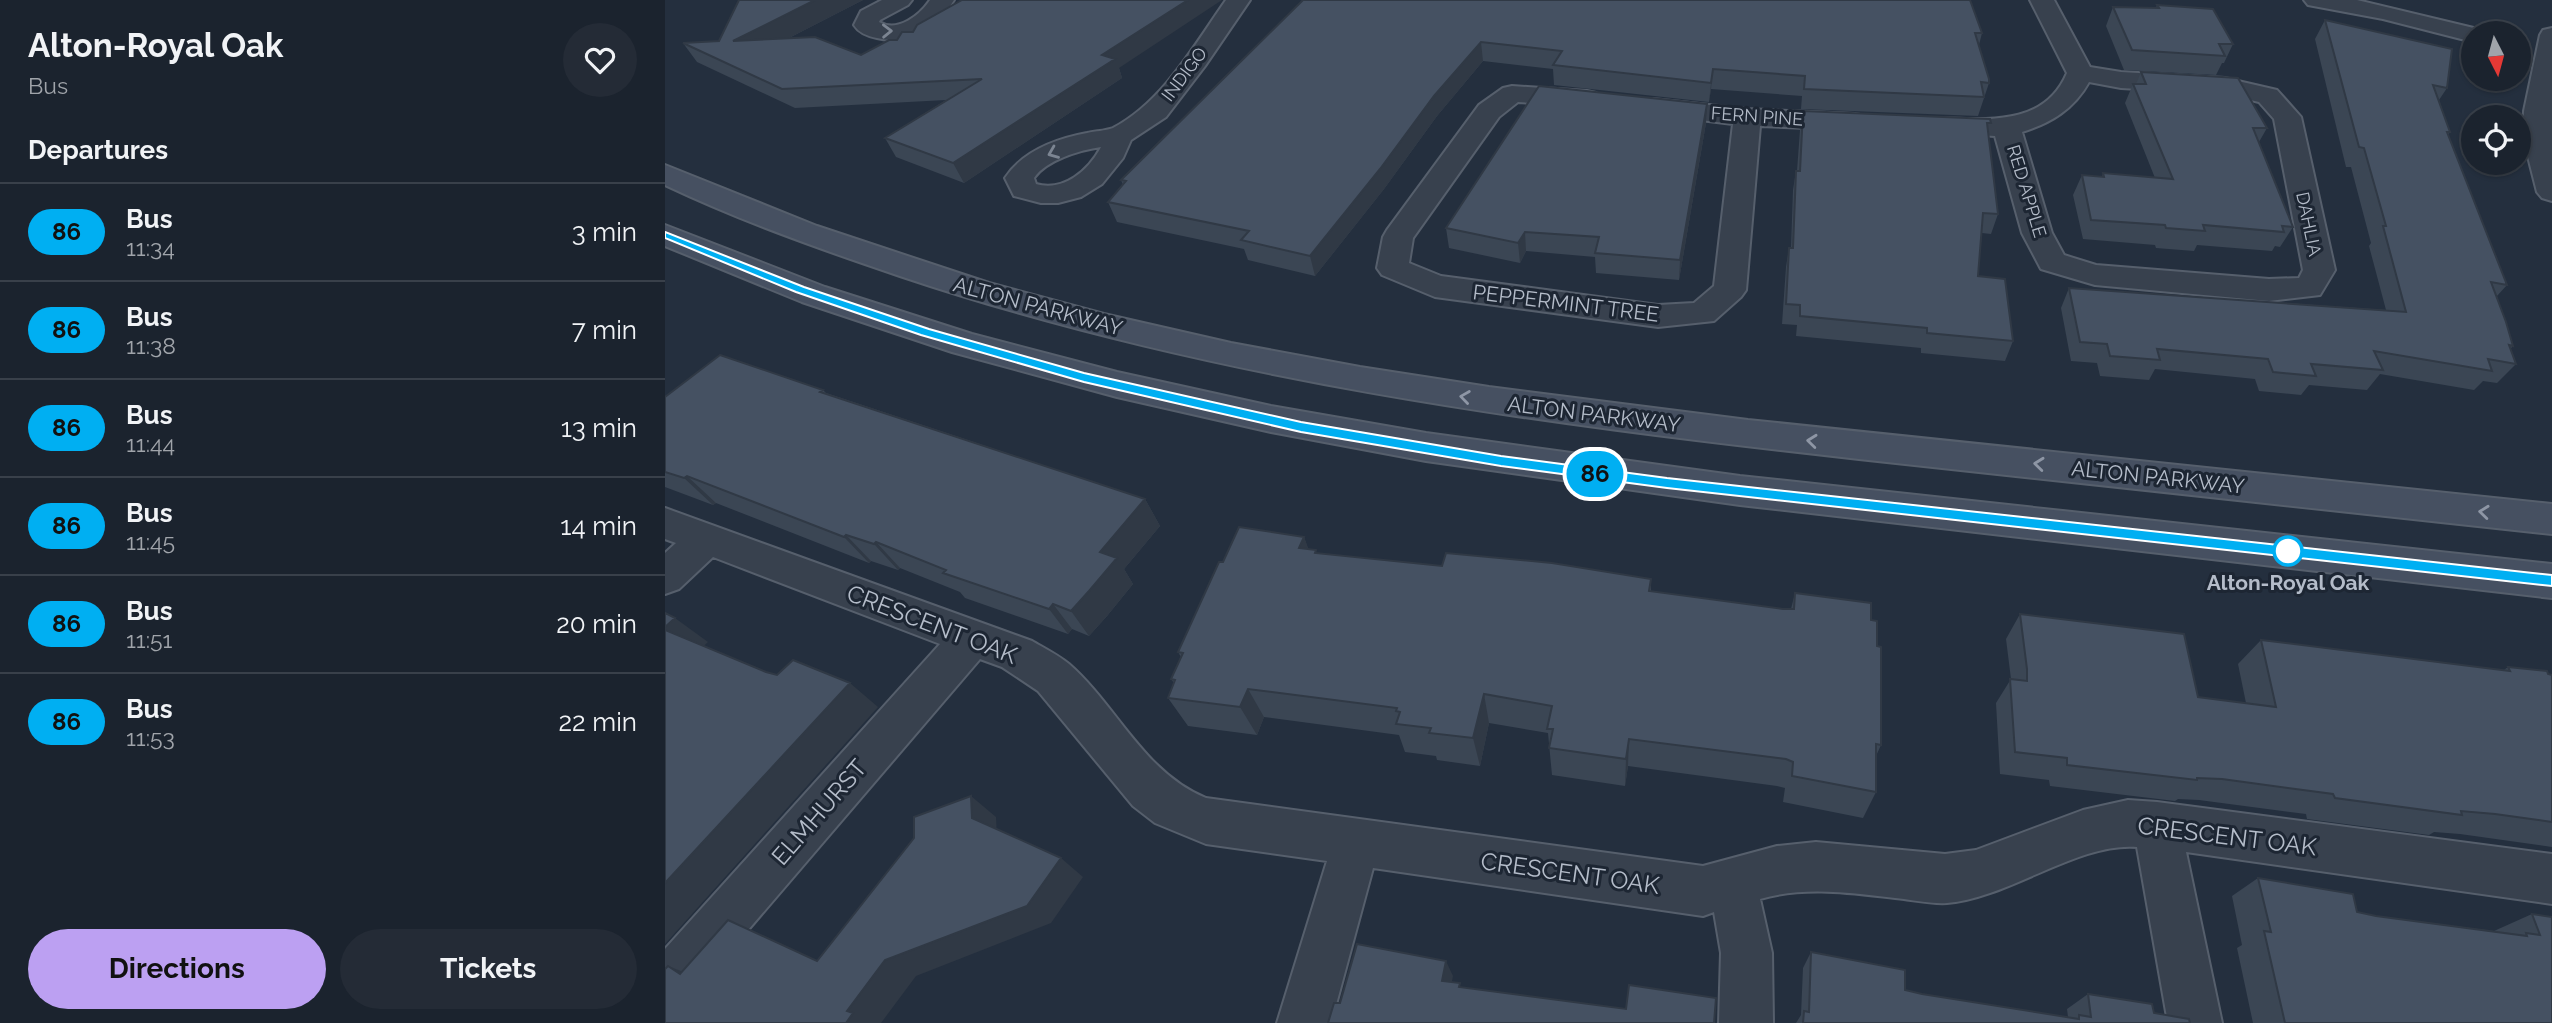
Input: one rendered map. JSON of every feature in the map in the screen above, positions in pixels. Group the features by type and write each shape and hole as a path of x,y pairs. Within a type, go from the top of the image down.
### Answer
{"main road":[{"name":"ALTON PARKWAY","path":"665,174 771,220 965,287 1100,324 1215,351 1348,377 1468,398 1676,425 2552,519"},
{"path":"665,235 800,290 925,332 1084,377 1313,429 1501,461 1667,483 2552,580"}],"street":[{"path":"900,0 870,16 866,24 874,32 896,32 918,26 931,17 942,0"},
{"name":"INDIGO","path":"1119,136 1156,111 1196,61 1238,0"},
{"path":"2042,0 2080,74"},
{"path":"2316,0 2384,12 2461,32"},
{"path":"2545,49 2537,137 2552,192"},
{"name":"RED APPLE","path":"2052,262 2037,233 2007,128 2031,121 2050,110 2070,94 2080,74"},
{"name":"DAHLIA","path":"2052,262 2095,275 2269,290 2309,288 2319,270 2287,117 2269,96 2225,86 2120,80 2080,74"},
{"name":"FERN PINE","path":"1393,268 1398,237 1489,111 1513,94 1747,117 1885,124"},
{"name":"PEPPERMINT TREE","path":"1393,268 1435,286 1658,316 1702,313 1730,290 1747,117"},
{"path":"1912,125 2007,128"},
{"name":"CRESCENT OAK","path":"665,523 1017,654 1053,677 1149,790 1172,807 1206,821 1703,891 1777,870 1816,866 1945,879 1976,874 2083,833 2128,823 2552,879"},
{"path":"665,577 707,539"},
{"name":"ELMHURST","path":"665,988 973,636"},
{"path":"2157,825 2195,1023"},
{"path":"1304,1023 1357,841"},
{"path":"1731,885 1743,920 1749,962 1746,1023"}],"building":[{"path":"739,0 815,0 733,41 815,37 861,55 889,40 897,40 902,32 913,32 917,25 962,0 1188,0 1102,55 1115,59 953,163 885,138 982,79 782,89 683,43 719,41"},
{"path":"1303,0 1970,0 1982,33 1975,33 1989,83 1981,82 1984,97 1804,89 1805,76 1713,69 1711,83 1553,65 1562,51 1481,42 1434,96 1310,256 1241,240 1249,231 1108,202 1126,181 1121,180"},
{"path":"2157,5 2213,9 2233,44 2219,44 2225,56 2132,50 2113,7 2159,8"},
{"path":"2325,20 2452,49 2447,88 2433,85 2450,132 2447,132 2461,168 2461,175 2464,175 2507,285 2491,282 2506,322 2513,346 2509,345 2516,364 2488,359 2492,371 2374,351 2383,370 2311,364 2316,376 2273,372 2268,359 2157,349 2160,360 2110,356 2107,344 2080,342 2069,288 2406,312 2364,148 2359,147"},
{"path":"2141,72 2238,78 2267,128 2253,128 2293,227 2282,226 2284,232 2203,225 2205,231 2166,228 2165,225 2091,220 2082,175 2104,177 2103,173 2173,179 2133,84 2146,84"},
{"path":"1539,86 1707,104 1680,260 1595,253 1599,237 1525,232 1518,243 1446,228"},
{"path":"1803,111 1990,119 1991,123 1987,123 1998,214 1983,213 1978,276 2005,279 2013,341 1927,333 1927,328 1800,316 1800,305 1786,304 1789,248 1793,248 1796,171 1800,171"},
{"path":"720,355 823,390 820,392 1145,499 1100,552 1117,558 1089,591 1071,611 1053,604 1049,609 943,573 946,570 876,542 874,544 846,535 844,537 687,476 684,478 665,472 665,397"},
{"path":"1239,527 1304,537 1299,548 1316,550 1315,553 1442,566 1446,553 1552,563 1651,579 1649,591 1783,609 1794,609 1795,593 1871,603 1871,620 1877,621 1877,646 1881,647 1881,745 1876,744 1876,792 1792,776 1793,762 1786,759 1629,739 1626,759 1549,748 1553,729 1547,729 1552,706 1484,694 1473,738 1429,733 1431,728 1396,724 1400,712 1396,711 1397,708 1248,689 1240,707 1168,698 1175,680 1171,679 1183,653 1178,652 1219,562 1223,562"},
{"path":"665,613 675,618 665,627"},
{"path":"2020,614 2184,634 2198,697 2276,707 2261,640 2510,671 2508,667 2547,671 2552,675 2552,822 2461,811 2462,815 2222,779 2197,780 2067,765 2067,758 2015,752 2010,679 2027,681"},
{"path":"665,630 766,672 777,675 793,660 850,683 665,883"},
{"path":"971,796 972,818 1061,858 1027,906 885,960 847,1011 853,1013 846,1023 665,1023 665,969 668,966 680,974 728,920 817,961 914,838 914,817"},
{"path":"2258,878 2353,894 2357,912 2376,916 2527,936 2526,933 2540,935 2532,914 2552,917 2552,1023 2285,1023 2264,931 2271,932"},
{"path":"1357,944 1446,961 1442,981 1460,983 1459,987 1626,1009 1629,985 1716,998 1714,1023 1328,1023 1334,1003 1340,1003"},
{"path":"1811,952 1905,970 1905,990 1922,994 2079,1019 2079,1015 2091,1017 2088,994 2152,1004 2154,1013 2189,1019 2190,1023 1803,1023 1804,1011 1809,1012"}],"bus line":[{"name":"86","path":"665,235 800,290 925,332 1084,377 1301,427 1501,461 1667,483 2552,581"}],"place":[{"name":"Alton-Royal Oak","path":"2288,551"}]}
